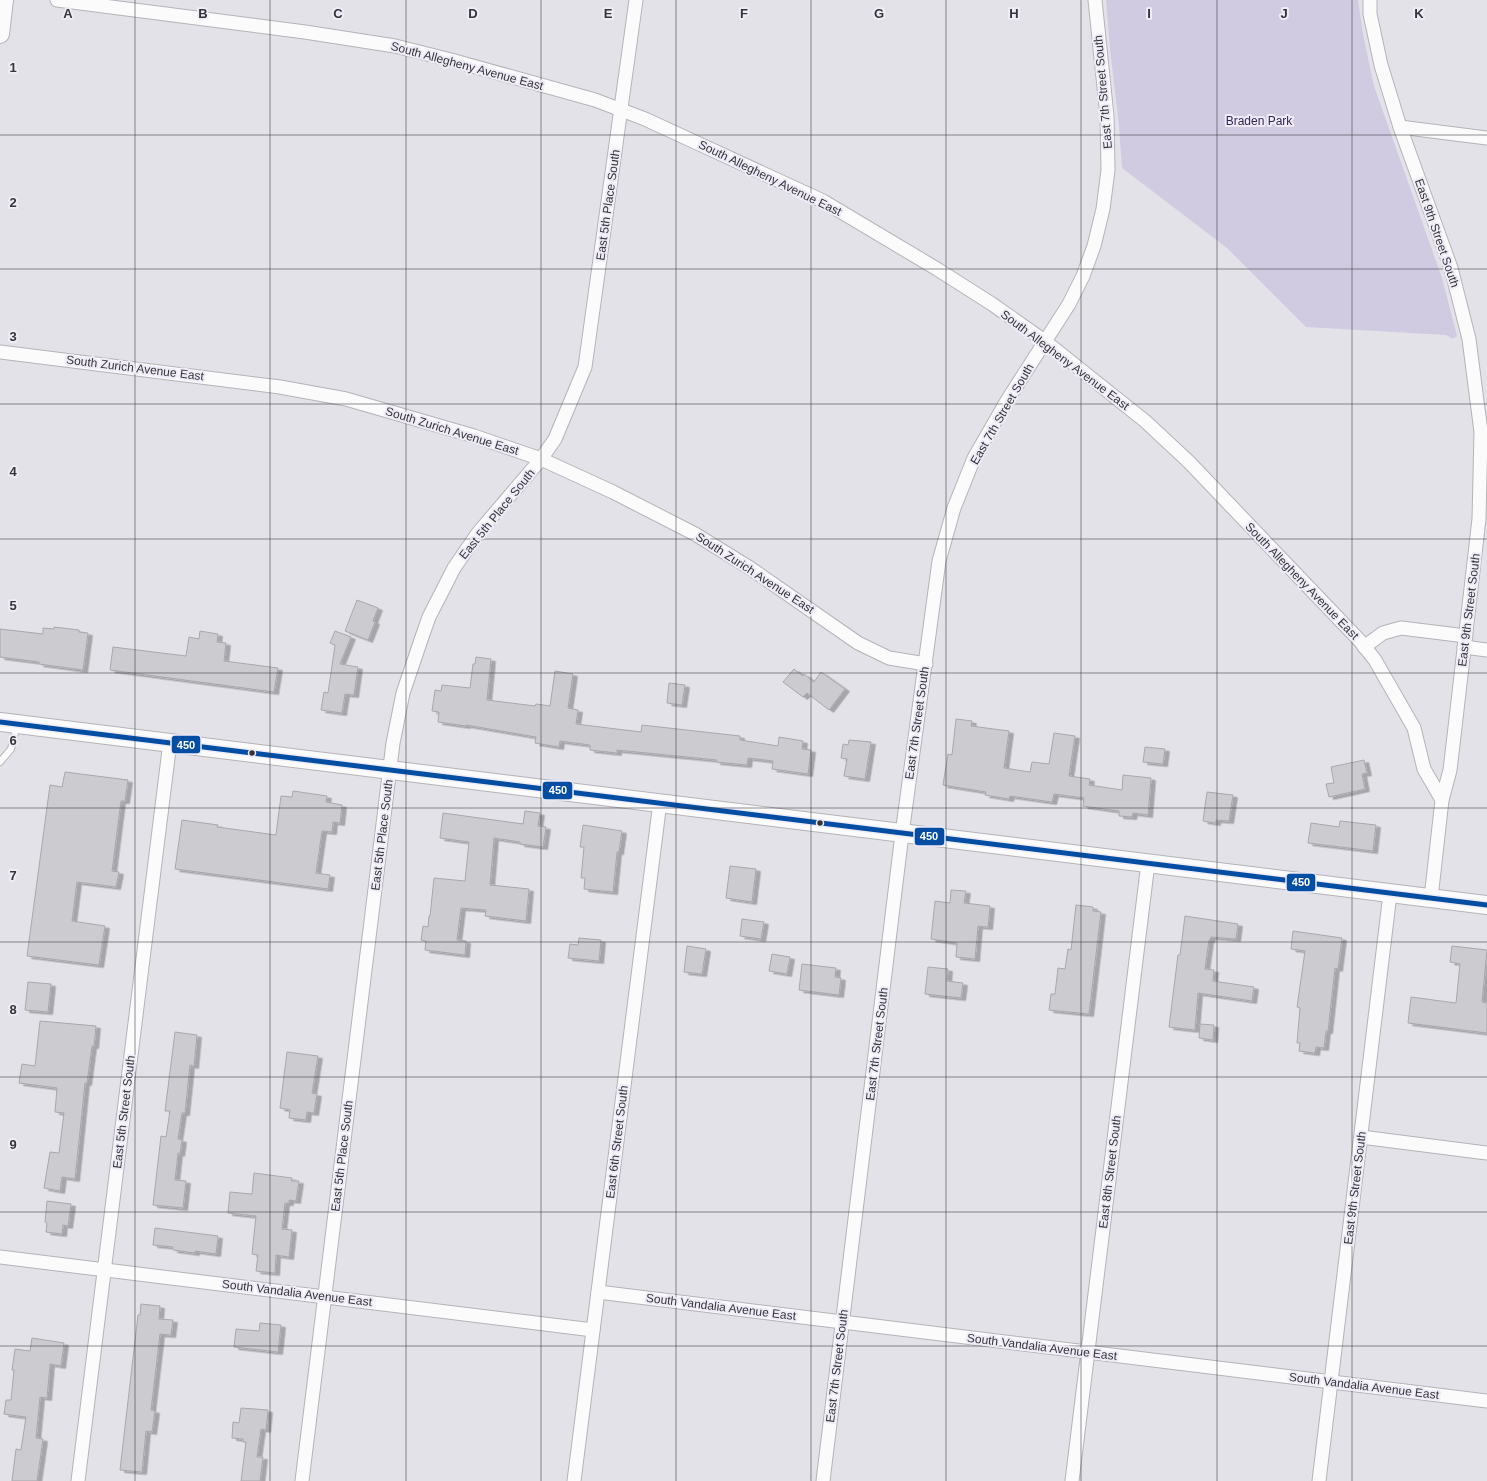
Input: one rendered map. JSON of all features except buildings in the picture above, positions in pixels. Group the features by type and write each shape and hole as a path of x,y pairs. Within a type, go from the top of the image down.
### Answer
{"main road":[{"path":"0,34 4,0"},
{"path":"0,722 660,802 902,834 1487,905"}],"street":[{"name":"South Allegheny Avenue East","path":"58,0 305,32 395,46 459,62 595,100 621,109 823,201 980,296 1046,342 1069,359 1145,422 1189,462 1364,647 1374,660 1389,683 1414,728 1424,769 1442,800"},
{"name":"East 5th Place South","path":"302,1481 393,743 403,693 429,617 454,568 478,533 541,459 555,440 585,367 636,0"},
{"name":"East 7th Street South","path":"823,1481 902,834 939,561 954,508 974,458 1008,399 1069,304 1083,276 1094,246 1103,209 1108,170 1108,132 1095,0"},
{"name":"East 9th Street South","path":"1370,0 1370,14 1380,58 1400,127 1451,268 1482,395 1479,519 1450,770 1442,800 1431,898"},
{"path":"1400,127 1487,138"},
{"name":"South Zurich Avenue East","path":"0,352 280,387 346,399 474,436 541,459 613,492 695,534 750,568 858,643 889,658 926,664"},
{"name":"South Allegheny Avenue East","path":"1364,647 1383,633 1401,628 1465,642 1487,650"},
{"name":"East 5th Street South","path":"78,1481 170,742"},
{"name":"East 6th Street South","path":"574,1481 660,802"},
{"name":"East 8th Street South","path":"1072,1481 1148,863"},
{"name":"East 9th Street South","path":"1319,1481 1390,894"},
{"path":"1361,1137 1487,1152"},
{"name":"South Vandalia Avenue East","path":"0,1257 593,1330"},
{"name":"South Vandalia Avenue East","path":"598,1292 1487,1401"}],"lane":[{"path":"0,762 11,749 15,740 18,724"}],"green space":[{"name":"Braden Park","path":"1106,0 1358,0 1363,34 1374,86 1442,278 1457,336 1453,339 1446,335 1306,327 1227,248 1122,168"}],"transit line":[{"name":"450","path":"0,722 1487,905"}]}
